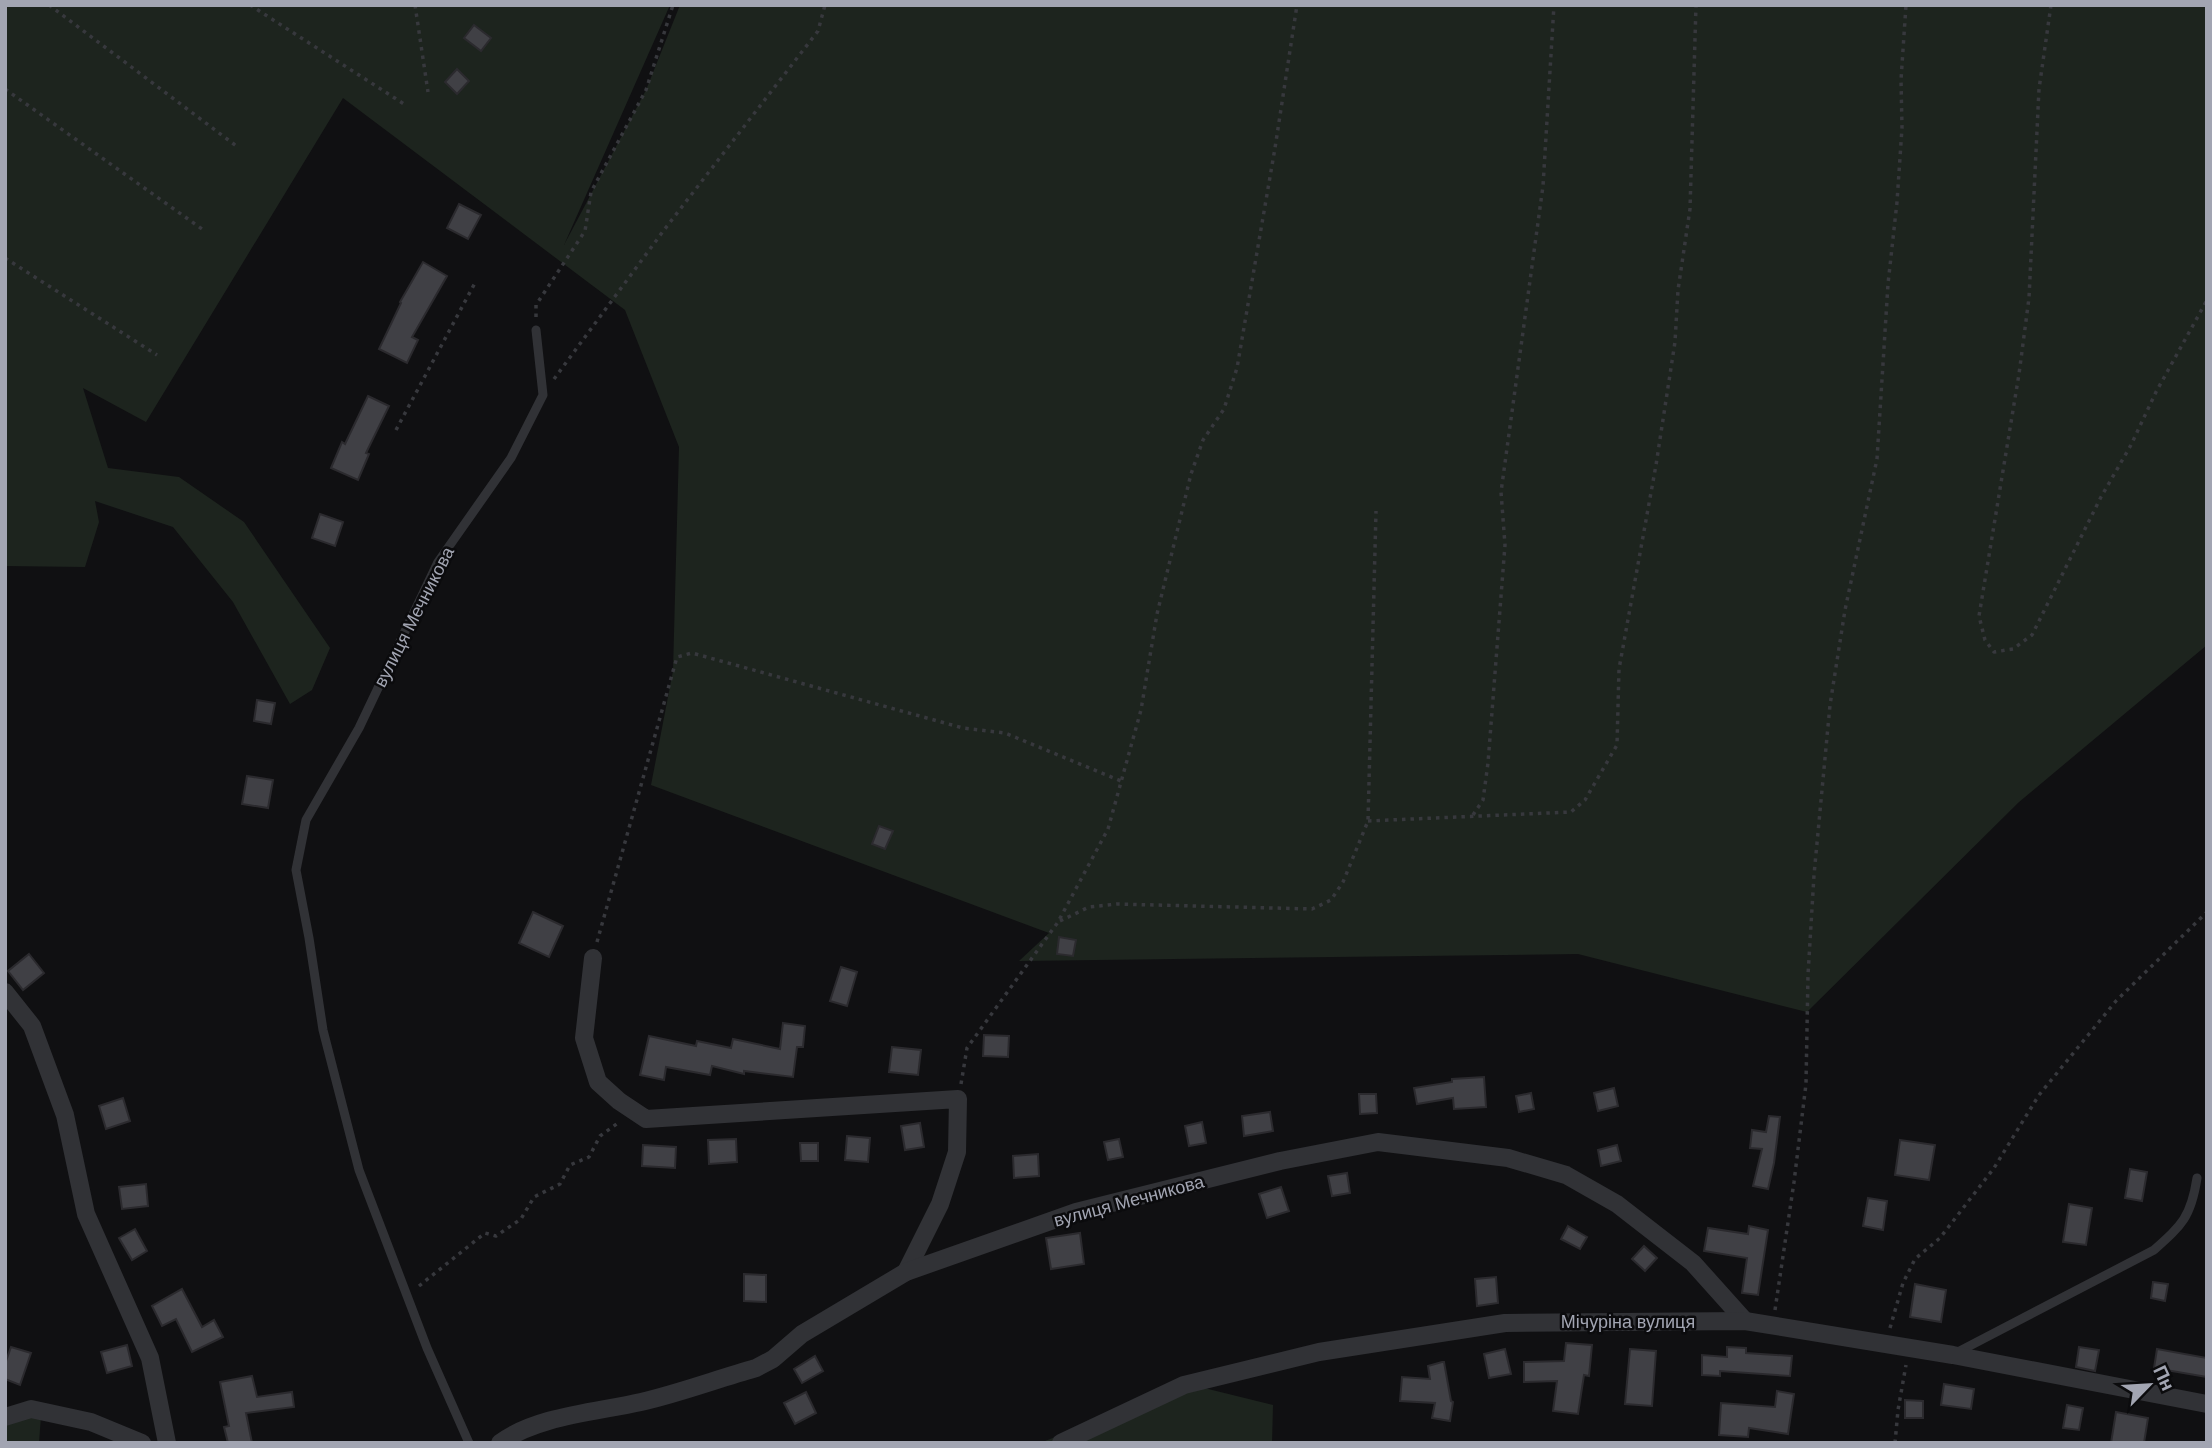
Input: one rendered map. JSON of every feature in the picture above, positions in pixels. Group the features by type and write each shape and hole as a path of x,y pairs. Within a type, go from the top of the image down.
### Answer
{"street":[{"path":"593,958 584,1038 598,1082 619,1101 646,1119 958,1099 957,1152 940,1204 906,1272"},
{"path":"5,992 32,1026 65,1115 86,1214 150,1358 167,1443"},
{"name":"вулиця Мечникова","path":"500,1443 545,1422 644,1402 756,1368 773,1359 802,1334 906,1272 1076,1212 1280,1161 1378,1142 1508,1158 1566,1175 1617,1204 1693,1263 1745,1321"},
{"name":"Мічуріна вулиця","path":"1060,1443 1184,1385 1319,1352 1505,1323 1745,1321 1953,1354 2207,1404"},
{"path":"5,1417 31,1409 91,1423 142,1443"}],"lane":[{"path":"536,330 543,395"},
{"name":"вулиця Мечникова","path":"407,1297 359,1170 323,1031 310,938 296,870 306,820 359,728 438,562 511,458 543,395"},
{"path":"1953,1354 2154,1250 2180,1227 2193,1202 2197,1178"},
{"path":"407,1297 469,1443"}],"path":[{"path":"49,5 239,148"},
{"path":"250,5 404,104"},
{"path":"415,5 428,92"},
{"path":"536,330 536,305 585,231 591,192 646,90 673,5"},
{"path":"543,395 664,230 818,32 825,5"},
{"path":"958,1099 967,1048 1058,922 1108,829 1140,710 1157,614 1191,474 1203,440 1224,408 1237,368 1297,5"},
{"path":"1472,816 1483,800 1488,763 1505,545 1501,492 1542,186 1554,5"},
{"path":"1368,821 1571,812 1585,800 1617,745 1619,669 1675,342 1678,290 1690,209 1696,5"},
{"path":"1772,1326 1806,1084 1808,975 1814,874 1830,705 1845,610 1877,459 1888,284 1902,128 1901,80 1906,5"},
{"path":"2051,5 2039,89 2029,298 1979,616 1985,640 1994,652 2013,649 2032,635 2101,497 2207,300"},
{"path":"5,89 202,229"},
{"path":"5,258 157,355"},
{"path":"396,430 476,281"},
{"path":"1058,922 1089,907 1117,904 1312,909 1331,900 1343,882 1368,821 1376,511"},
{"path":"593,958 677,657 692,653 963,728 1005,733 1121,781"},
{"path":"1886,1344 1903,1283 1915,1259 1940,1238 1994,1168 2039,1095 2116,1001 2207,912"},
{"path":"407,1297 485,1233 496,1236 521,1219 534,1197 560,1184 570,1165 589,1157 600,1136 634,1112"},
{"path":"1895,1443 1909,1348"}],"shaded area":[{"path":"5,5 670,5 564,245 646,90 680,5 2207,5 2207,645 2019,802 1807,1012 1578,954 1019,961 1049,933 651,785 673,671 679,447 625,310 343,98 146,422 83,388 108,468 179,477 244,522 330,648 312,690 290,704 233,602 173,527 95,501 99,522 85,567 5,566"},
{"path":"1188,1384 1273,1405 1272,1443 1040,1443"},
{"path":"41,1416 39,1443 5,1443 5,1417"}],"building":[{"path":"474,25 491,38 481,51 464,38"},
{"path":"457,69 469,81 457,94 445,82"},
{"path":"459,204 481,215 468,239 447,228"},
{"path":"423,262 447,276 412,337 418,340 407,363 379,349 400,302"},
{"path":"368,396 389,406 366,453 369,454 358,480 331,468 342,442 345,444"},
{"path":"320,514 343,522 335,546 312,538"},
{"path":"257,700 275,703 271,724 254,721"},
{"path":"247,776 273,780 268,808 242,804"},
{"path":"879,826 893,831 885,849 872,844"},
{"path":"533,912 563,926 549,957 519,943"},
{"path":"1059,937 1076,940 1073,956 1057,954"},
{"path":"29,954 44,973 23,990 8,971"},
{"path":"841,967 857,972 847,1006 830,1001"},
{"path":"783,1023 805,1026 803,1047 797,1047 793,1077 744,1071 744,1074 712,1066 710,1075 666,1067 664,1080 640,1075 649,1036 696,1046 697,1041 731,1048 733,1039 780,1049"},
{"path":"984,1035 1009,1036 1008,1057 983,1056"},
{"path":"892,1047 921,1050 918,1075 889,1072"},
{"path":"1484,1077 1486,1107 1454,1109 1453,1098 1417,1104 1414,1088 1452,1082 1452,1079"},
{"path":"1614,1088 1618,1106 1598,1111 1594,1093"},
{"path":"1531,1093 1534,1109 1519,1112 1516,1096"},
{"path":"1359,1094 1376,1094 1377,1113 1360,1114"},
{"path":"123,1098 130,1121 106,1129 99,1106"},
{"path":"1270,1112 1273,1131 1244,1136 1242,1116"},
{"path":"1769,1116 1780,1117 1768,1189 1753,1186 1762,1149 1750,1148 1752,1130 1766,1132"},
{"path":"1202,1122 1206,1143 1189,1146 1185,1126"},
{"path":"920,1123 924,1147 905,1150 901,1126"},
{"path":"847,1136 870,1138 868,1162 845,1160"},
{"path":"736,1139 737,1162 709,1164 708,1140"},
{"path":"1119,1139 1123,1157 1108,1160 1104,1142"},
{"path":"1900,1140 1935,1145 1929,1180 1895,1175"},
{"path":"800,1143 818,1143 818,1161 801,1161"},
{"path":"643,1145 676,1147 675,1168 642,1166"},
{"path":"1617,1145 1621,1161 1601,1166 1598,1150"},
{"path":"1038,1154 1039,1176 1014,1178 1013,1156"},
{"path":"2130,1169 2147,1172 2142,1201 2125,1198"},
{"path":"1347,1173 1350,1193 1332,1196 1328,1176"},
{"path":"146,1184 148,1206 122,1209 119,1187"},
{"path":"1281,1187 1289,1211 1267,1218 1259,1194"},
{"path":"1868,1198 1887,1201 1883,1230 1863,1226"},
{"path":"2069,1204 2092,1208 2086,1245 2063,1242"},
{"path":"1568,1226 1587,1237 1580,1249 1561,1239"},
{"path":"1749,1226 1768,1230 1758,1295 1742,1293 1747,1258 1704,1251 1708,1228 1748,1234"},
{"path":"135,1229 147,1251 132,1260 119,1238"},
{"path":"1080,1233 1084,1264 1051,1269 1046,1238"},
{"path":"1644,1246 1657,1258 1645,1271 1632,1259"},
{"path":"744,1274 766,1275 766,1302 744,1301"},
{"path":"1496,1277 1498,1303 1477,1306 1475,1279"},
{"path":"2153,1282 2168,1284 2165,1301 2151,1298"},
{"path":"1915,1284 1946,1290 1941,1322 1910,1317"},
{"path":"182,1289 202,1327 214,1320 223,1337 192,1352 176,1319 162,1326 152,1306"},
{"path":"1566,1343 1592,1345 1589,1376 1584,1375 1578,1414 1553,1411 1557,1381 1524,1382 1524,1362 1564,1361"},
{"path":"127,1345 132,1366 107,1373 101,1352"},
{"path":"11,1347 31,1353 20,1385 5,1379 5,1364"},
{"path":"1727,1347 1746,1348 1746,1353 1792,1356 1790,1376 1720,1371 1720,1376 1702,1375 1702,1355 1727,1357"},
{"path":"2079,1347 2099,1350 2095,1371 2076,1367"},
{"path":"1505,1349 1511,1374 1489,1378 1484,1354"},
{"path":"1630,1349 1656,1351 1652,1406 1625,1404"},
{"path":"2157,1349 2207,1358 2207,1377 2154,1368"},
{"path":"815,1356 823,1371 802,1383 794,1369"},
{"path":"1444,1362 1453,1402 1450,1421 1432,1418 1435,1403 1400,1401 1402,1377 1430,1379 1428,1366"},
{"path":"252,1376 257,1397 292,1392 294,1407 246,1413 252,1443 228,1443 224,1427 229,1426 220,1382"},
{"path":"1944,1384 1974,1389 1971,1409 1941,1405"},
{"path":"1777,1391 1794,1394 1788,1434 1749,1428 1748,1437 1719,1435 1721,1403 1775,1407"},
{"path":"806,1392 816,1413 795,1424 784,1403"},
{"path":"1905,1400 1923,1401 1923,1418 1905,1418"},
{"path":"2067,1405 2083,1408 2079,1430 2063,1428"},
{"path":"2116,1412 2148,1418 2144,1443 2111,1443"}]}
